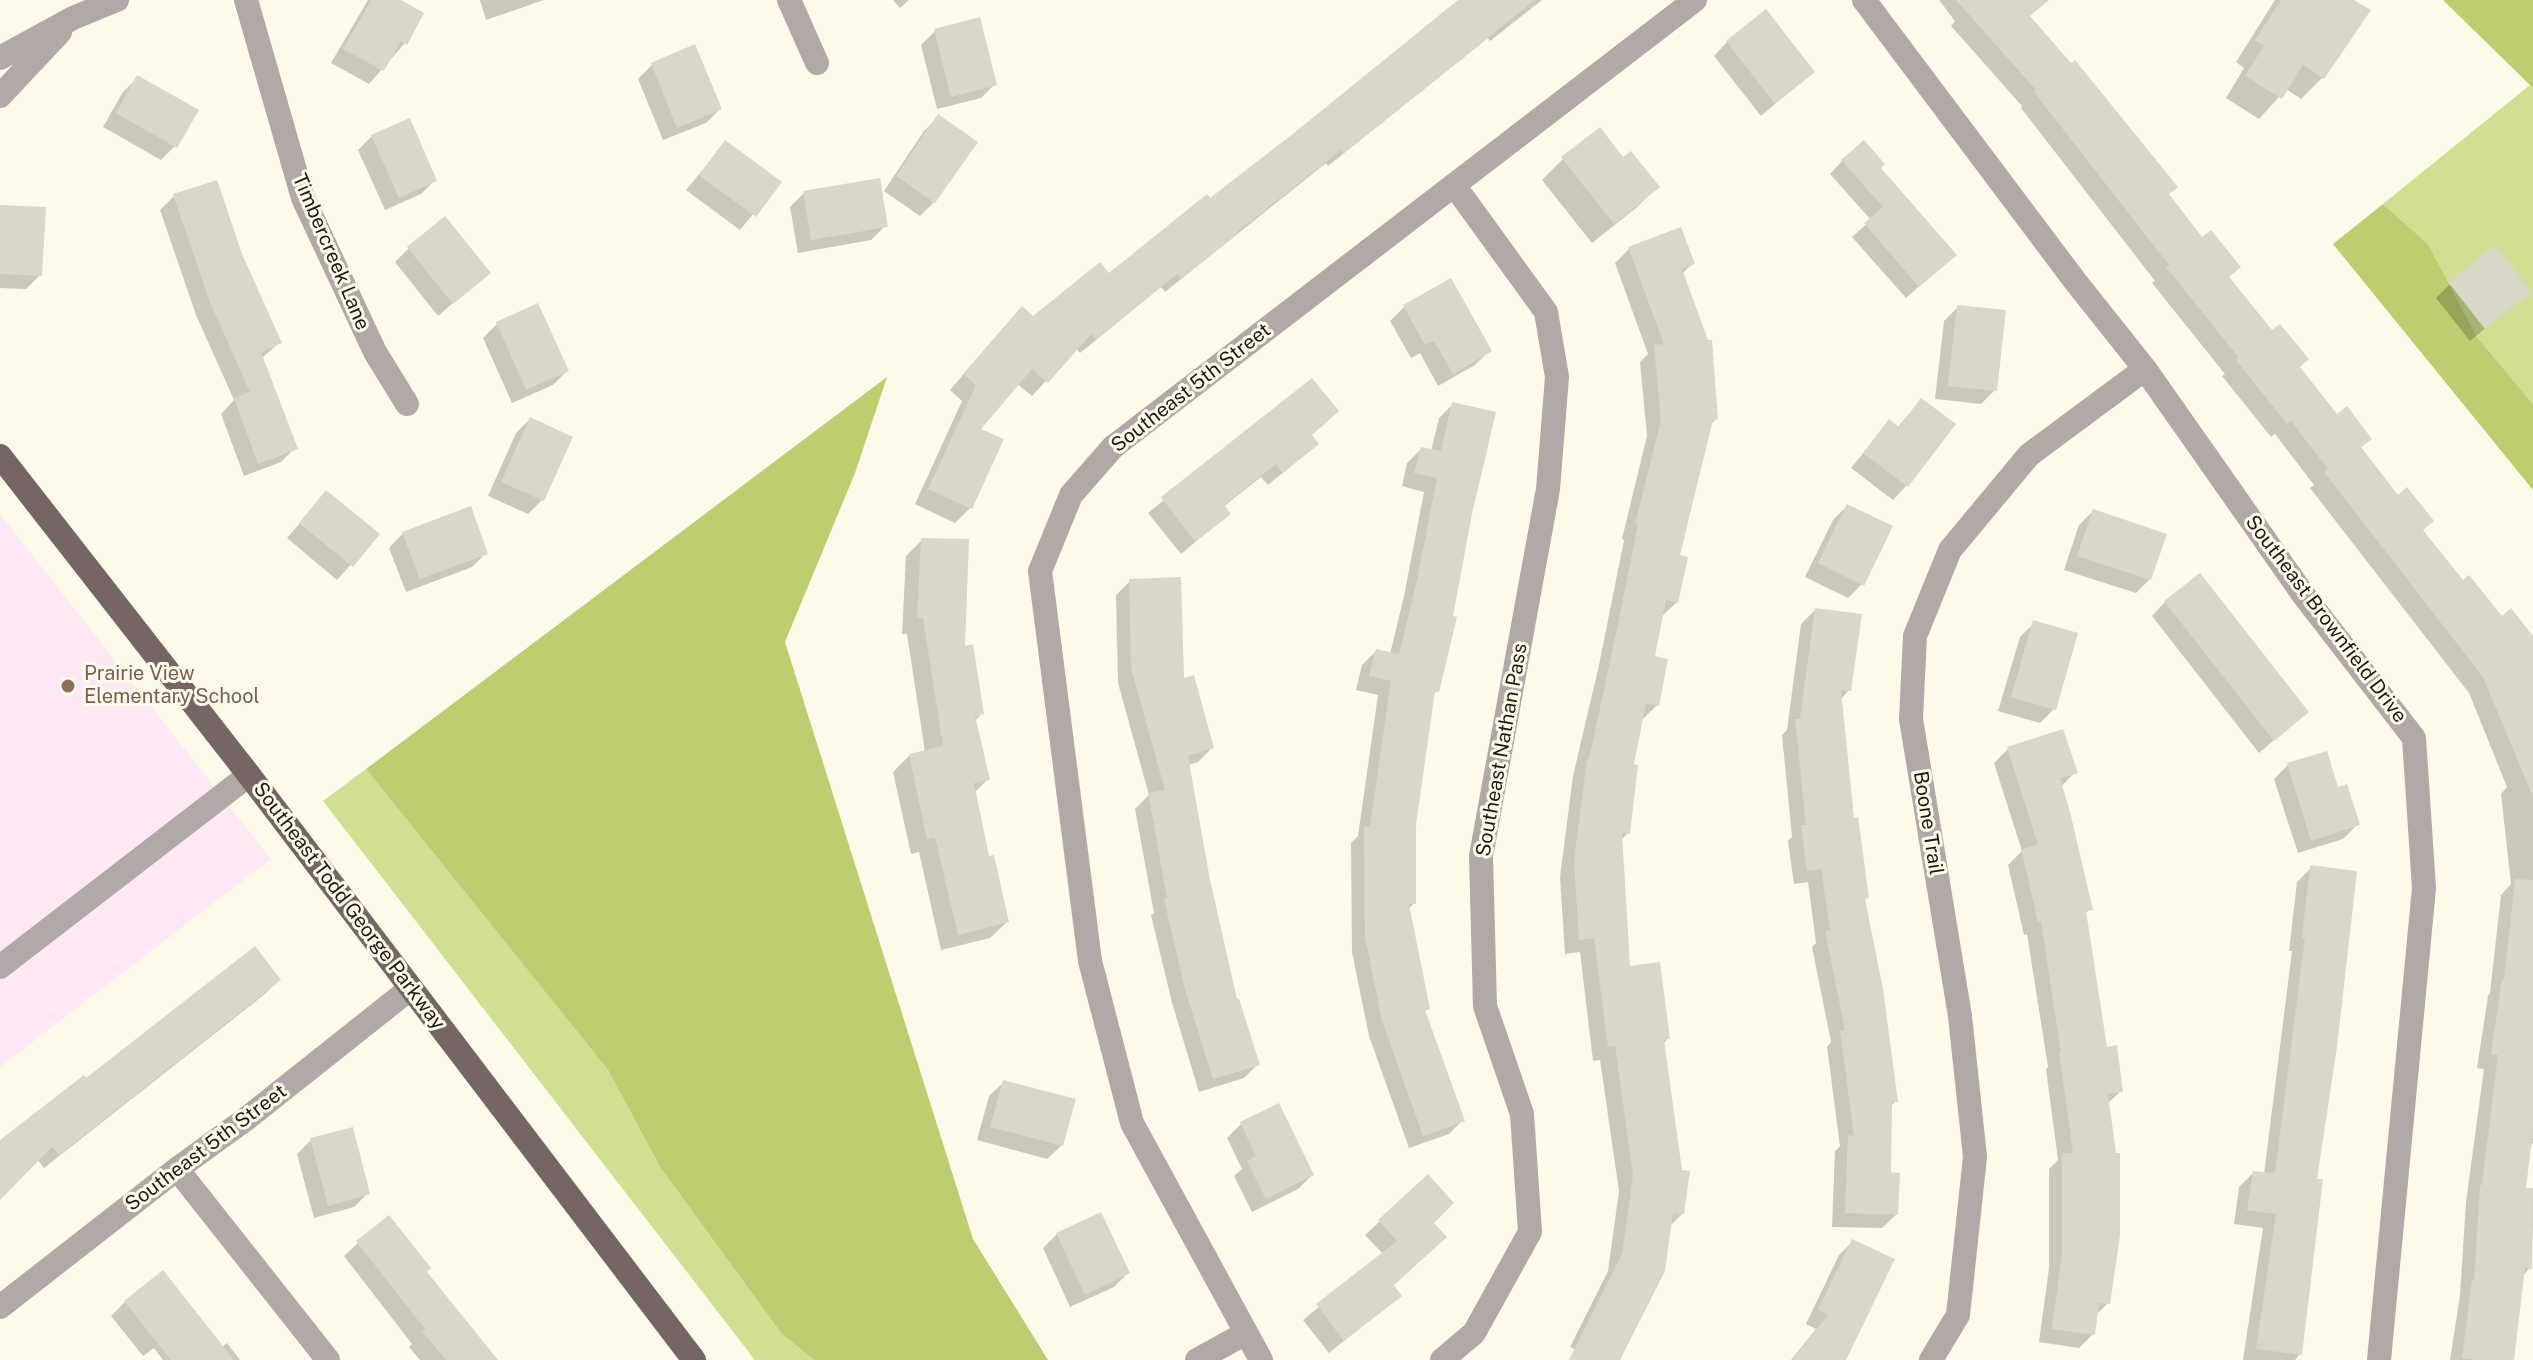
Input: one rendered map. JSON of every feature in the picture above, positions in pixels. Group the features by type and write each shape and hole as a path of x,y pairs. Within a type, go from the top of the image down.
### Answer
{"main road":[{"name":"Southeast Todd George Parkway","path":"0,456 249,775 694,1360"}],"street":[{"path":"0,58 73,18 117,0"},
{"name":"Timbercreek Lane","path":"246,0 303,198 375,352 407,404"},
{"path":"789,0 817,63"},
{"name":"Southeast 5th Street","path":"1261,1360 1132,1123 1090,961 1040,571 1071,495 1113,447 1695,0"},
{"name":"Southeast Brownfield Drive","path":"1864,0 2056,257 2145,369 2305,597 2414,738 2424,888 2379,1360"},
{"path":"0,96 73,18"},
{"name":"Southeast Nathan Pass","path":"1442,1360 1474,1333 1530,1232 1522,1114 1485,1006 1481,856 1548,489 1557,377 1546,312 1454,185"},
{"name":"Boone Trail","path":"1931,1360 1958,1315 1975,1157 1960,1016 1911,719 1915,636 1950,550 2029,455 2145,369"},
{"path":"0,967 249,775"},
{"name":"Southeast 5th Street","path":"0,1307 411,988"},
{"path":"177,1169 328,1360"},
{"path":"1197,1360 1246,1333"}],"shaded area":[{"name":"Prairie View Elementary School","path":"0,514 271,859 0,1067"}],"green space":[{"path":"2443,0 2533,0 2533,87 2530,85"},
{"path":"2530,85 2533,87 2533,404 2477,337 2428,244 2383,204"},
{"path":"2383,204 2428,244 2477,337 2533,404 2533,490 2333,244"},
{"path":"887,377 855,473 785,642 973,1239 1048,1360 814,1360 781,1333 660,1167 608,1070 366,769"},
{"path":"366,769 608,1070 660,1167 781,1333 814,1360 755,1360 323,801"}],"building":[{"path":"371,0 401,0 424,13 407,45 401,41 384,71 343,49"},
{"path":"1458,0 1535,0 1181,278 1177,274 1096,339 1091,334 1048,383 1032,369 981,429 1004,439 972,509 928,489 976,385 963,374 1022,306 1033,316 1100,262 1109,273 1207,194 1210,198 1294,133"},
{"path":"1956,0 2049,0 2030,16 2071,63 2075,60 2178,187 2169,194 2202,237 2211,230 2241,267 2229,277 2272,330 2280,324 2309,359 2300,367 2337,414 2347,406 2372,439 2361,447 2398,495 2407,487 2434,521 2423,530 2463,580 2469,575 2502,616 2511,608 2533,636 2533,797 2483,677 2324,472 2328,469 2291,421 2287,424 2236,360 2239,358 2166,267 2169,265 2034,92 2036,90"},
{"path":"2281,0 2354,0 2371,10 2324,79 2303,65 2282,99 2245,76 2264,46 2255,40"},
{"path":"1766,9 1815,72 1775,104 1726,41"},
{"path":"980,17 997,85 951,97 934,29"},
{"path":"695,44 722,109 677,128 651,63"},
{"path":"137,75 199,110 177,148 116,113"},
{"path":"938,114 978,142 935,203 896,176"},
{"path":"410,118 437,181 399,198 371,135"},
{"path":"1600,127 1623,157 1631,151 1660,187 1614,224 1561,157"},
{"path":"725,140 782,182 756,217 699,175"},
{"path":"1864,140 1885,164 1881,168 1957,255 1919,287 1864,223 1883,207 1841,160"},
{"path":"880,178 888,227 811,240 803,191"},
{"path":"217,180 242,254 282,343 261,352 298,449 258,464 234,398 250,392 209,300 173,194"},
{"path":"0,205 46,207 42,276 0,274"},
{"path":"445,216 491,273 453,304 407,247"},
{"path":"1681,227 1695,264 1682,269 1708,340 1712,340 1718,419 1713,420 1680,555 1688,557 1678,603 1666,600 1655,656 1668,659 1659,706 1646,703 1634,764 1638,765 1630,834 1622,833 1630,966 1660,962 1670,1039 1664,1040 1682,1170 1690,1171 1684,1214 1673,1213 1665,1271 1620,1360 1569,1360 1622,1254 1633,1175 1615,1046 1608,1047 1594,938 1579,940 1574,861 1587,759 1613,648 1638,525 1635,524 1661,420 1654,345 1664,344 1628,247"},
{"path":"2495,245 2532,292 2485,329 2448,282"},
{"path":"1451,278 1492,351 1453,374 1434,341 1425,345 1403,305"},
{"path":"538,303 569,371 526,390 496,322"},
{"path":"1957,305 2006,310 1997,391 1948,386"},
{"path":"1312,378 1339,411 1312,435 1319,444 1283,473 1276,464 1224,505 1231,514 1195,542 1161,497"},
{"path":"1921,398 1956,424 1908,487 1863,453 1889,419 1899,427"},
{"path":"1452,402 1496,412 1472,514 1453,616 1457,617 1439,692 1435,691 1416,825 1416,904 1409,904 1430,1009 1425,1010 1465,1121 1423,1136 1382,1021 1365,937 1364,827 1370,827 1391,681 1369,676 1376,649 1399,654 1437,478 1414,473 1421,447 1441,451"},
{"path":"530,417 573,437 544,501 501,482"},
{"path":"326,490 380,534 353,567 299,523"},
{"path":"1847,504 1893,526 1864,586 1818,563"},
{"path":"471,506 488,554 420,579 402,532"},
{"path":"2093,509 2167,534 2151,580 2077,556"},
{"path":"921,538 969,539 965,646 973,644 984,714 975,716 990,780 974,783 989,856 994,855 1009,922 958,935 935,837 927,839 909,754 943,746 923,618 917,618"},
{"path":"2200,573 2309,712 2274,741 2164,601"},
{"path":"1181,577 1184,678 1194,675 1214,748 1188,756 1210,880 1237,999 1260,1065 1213,1079 1185,989 1164,899 1167,898 1148,793 1165,790 1131,668 1129,579"},
{"path":"1815,608 1862,614 1851,691 1841,690 1854,818 1858,817 1869,898 1865,899 1883,989 1898,1102 1892,1102 1891,1172 1900,1173 1898,1215 1845,1213 1848,1135 1854,1136 1840,1031 1845,1030 1825,931 1830,930 1821,869 1807,871 1801,825 1806,825 1795,719 1800,719"},
{"path":"2033,620 2078,633 2056,710 2011,697"},
{"path":"2063,729 2078,773 2060,778 2093,910 2086,911 2107,1047 2117,1045 2123,1092 2108,1094 2116,1153 2120,1153 2120,1235 2110,1304 2099,1303 2095,1335 2052,1329 2062,1253 2062,1153 2073,1153 2041,921 2038,922 2021,849 2038,845 2007,747"},
{"path":"2327,751 2338,787 2347,784 2360,825 2311,841 2287,763"},
{"path":"2310,865 2357,871 2337,1047 2317,1179 2323,1179 2302,1355 2256,1349 2276,1214 2247,1210 2253,1171 2275,1173 2305,938 2302,938"},
{"path":"2515,879 2533,880 2533,1131 2526,1188 2533,1188 2532,1269 2525,1268 2514,1360 2477,1360 2462,1358 2474,1281 2480,1185 2498,1055 2491,1054 2504,979"},
{"path":"255,946 281,980 59,1155 52,1147 0,1200 0,1140 84,1075 86,1078"},
{"path":"1003,1080 1076,1099 1063,1146 990,1127"},
{"path":"1279,1103 1314,1175 1266,1199 1247,1161 1256,1156 1240,1122"},
{"path":"353,1127 370,1194 328,1206 310,1138"},
{"path":"1428,1174 1454,1203 1434,1223 1447,1237 1394,1285 1402,1296 1344,1341 1316,1304 1397,1241 1378,1220"},
{"path":"1101,1212 1130,1273 1085,1295 1056,1233"},
{"path":"389,1215 431,1268 427,1272 498,1360 446,1360 422,1331 425,1329 356,1241"},
{"path":"1852,1239 1895,1259 1846,1360 1792,1360 1828,1315 1818,1310"},
{"path":"163,1270 234,1360 171,1360 124,1301"}],"place":[{"name":"Prairie View Elementary School","path":"68,686"}]}
